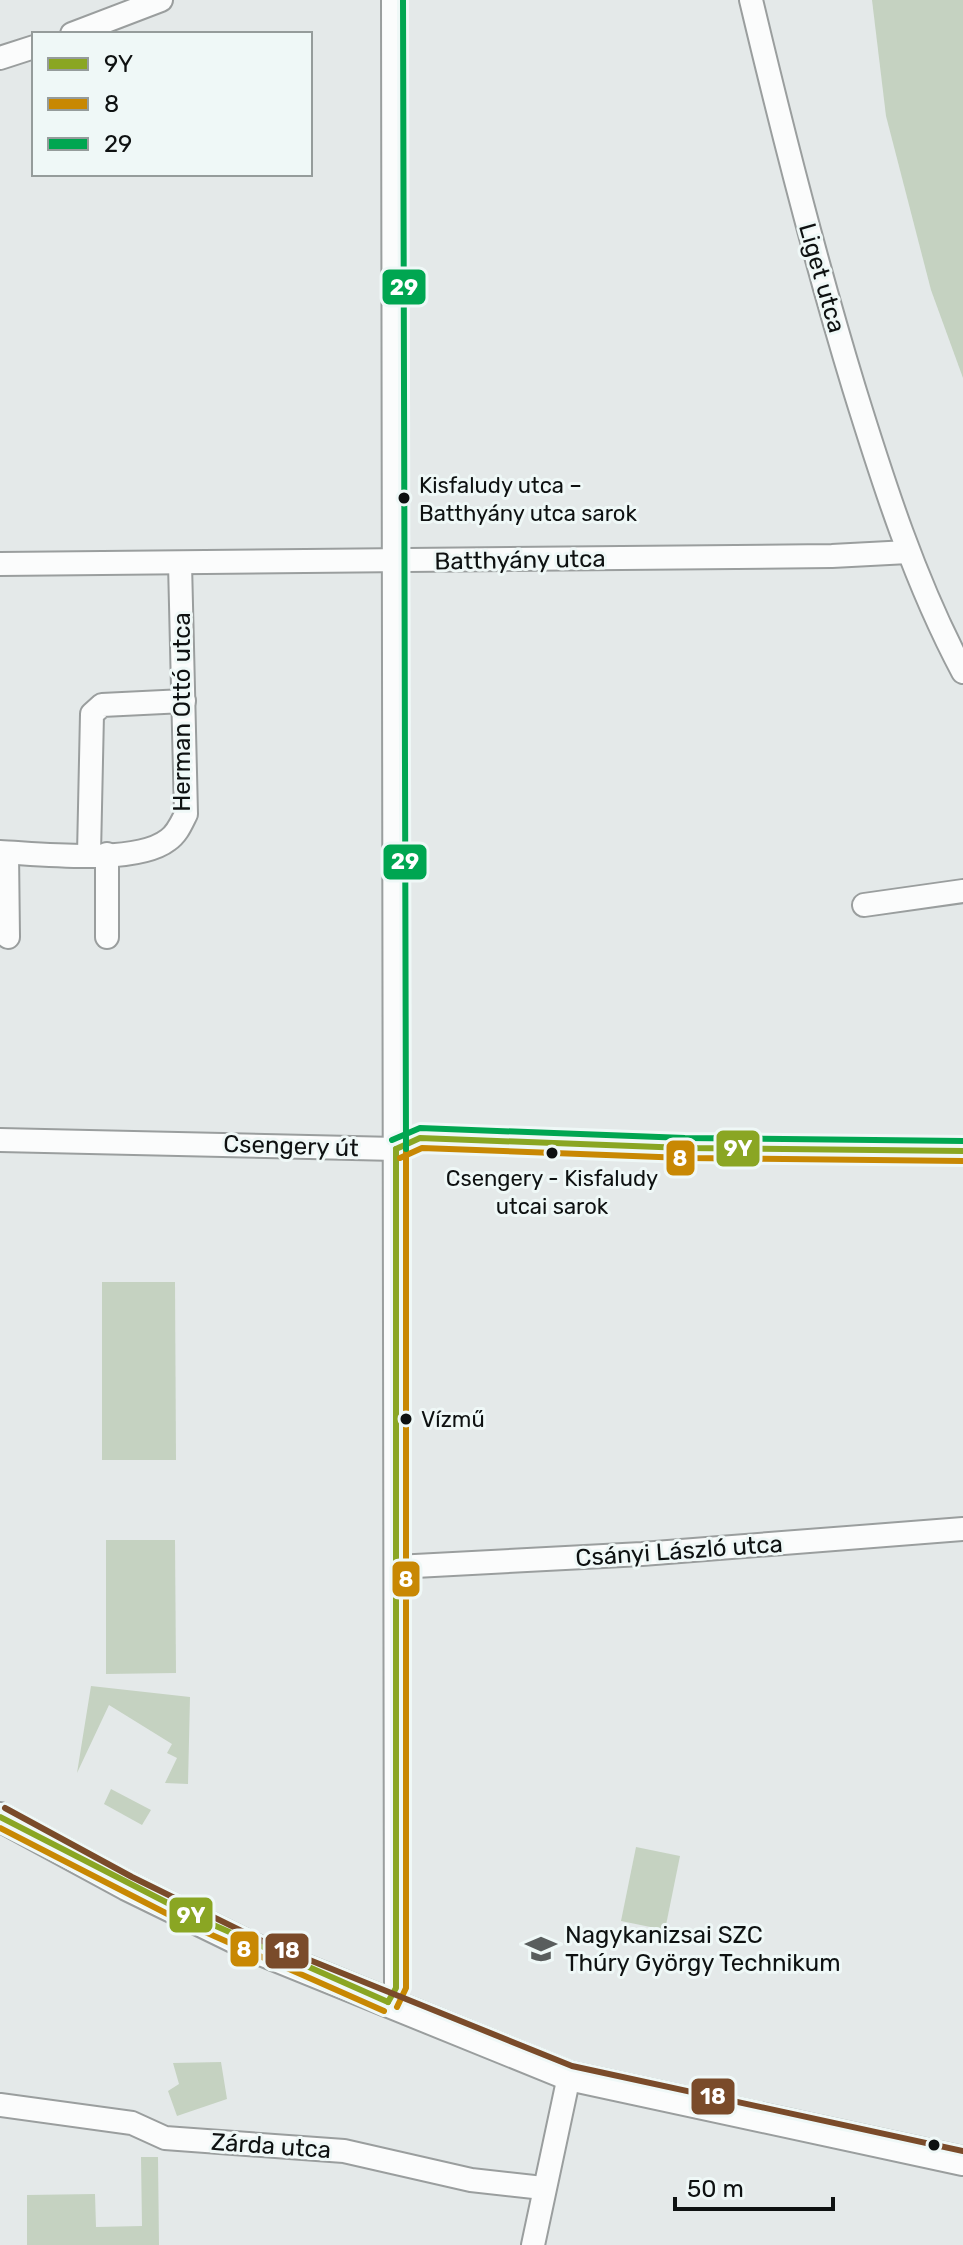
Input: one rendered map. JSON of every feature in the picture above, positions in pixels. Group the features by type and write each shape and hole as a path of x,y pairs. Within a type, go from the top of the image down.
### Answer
{"main road":[{"path":"0,1817 127,1886 242,1942 569,2076 963,2161"}],"street":[{"path":"77,32 161,0"},
{"path":"388,2002 396,1988 393,0"},
{"name":"Liget utca","path":"751,0 822,281 908,552"},
{"path":"0,58 32,48"},
{"path":"908,552 963,672"},
{"name":"Batthyány utca","path":"0,564 908,552"},
{"name":"Herman Ottó utca","path":"8,937 3,853 98,854 156,847 178,830 186,814 180,563"},
{"path":"107,937 98,854 92,714 102,705 184,701"},
{"path":"864,905 963,891"},
{"name":"Csengery út","path":"0,1140 396,1149 420,1138 685,1148 963,1151"},
{"name":"Csányi László utca","path":"396,1567 642,1554 963,1529"},
{"path":"533,2245 569,2076"},
{"name":"Zárda utca","path":"0,2105 132,2123 165,2138 344,2151 471,2180 543,2188"}],"green space":[{"path":"872,0 963,0 963,378 931,290 886,116"},
{"path":"102,1282 175,1282 176,1460 102,1460"},
{"path":"106,1540 175,1540 176,1673 106,1674"},
{"path":"91,1686 190,1697 188,1784 165,1783 177,1758 167,1753 172,1744 109,1705 77,1773"},
{"path":"111,1789 151,1810 142,1825 104,1804"},
{"path":"636,1847 680,1856 665,1930 621,1921"},
{"path":"221,2062 227,2099 177,2116 168,2091 179,2084 173,2063"},
{"path":"141,2157 158,2157 159,2245 27,2245 27,2195 95,2194 96,2227 142,2226"}],"transit line":[{"name":"29","path":"403,0 406,1149"},
{"name":"29","path":"392,1140 420,1128 685,1138 963,1141"},
{"name":"9Y","path":"396,1149 420,1138 685,1148 963,1151"},
{"name":"8","path":"400,1158 422,1148 685,1158 963,1161"},
{"name":"9Y","path":"388,2002 396,1988 396,1149"},
{"name":"8","path":"397,2007 406,1988 406,1149"},
{"name":"18","path":"5,1808 132,1877 260,1940 572,2066 963,2151"},
{"name":"9Y","path":"0,1817 191,1915 388,2002"},
{"name":"8","path":"0,1828 187,1924 384,2011"}],"place":[{"name":"Kisfaludy utca – Batthyány utca sarok","path":"404,498"},
{"name":"Csengery - Kisfaludy utcai sarok","path":"552,1153"},
{"name":"Vízmű","path":"406,1419"},
{"name":"Nagykanizsai SZC Thúry György Technikum","path":"541,1949"}]}
